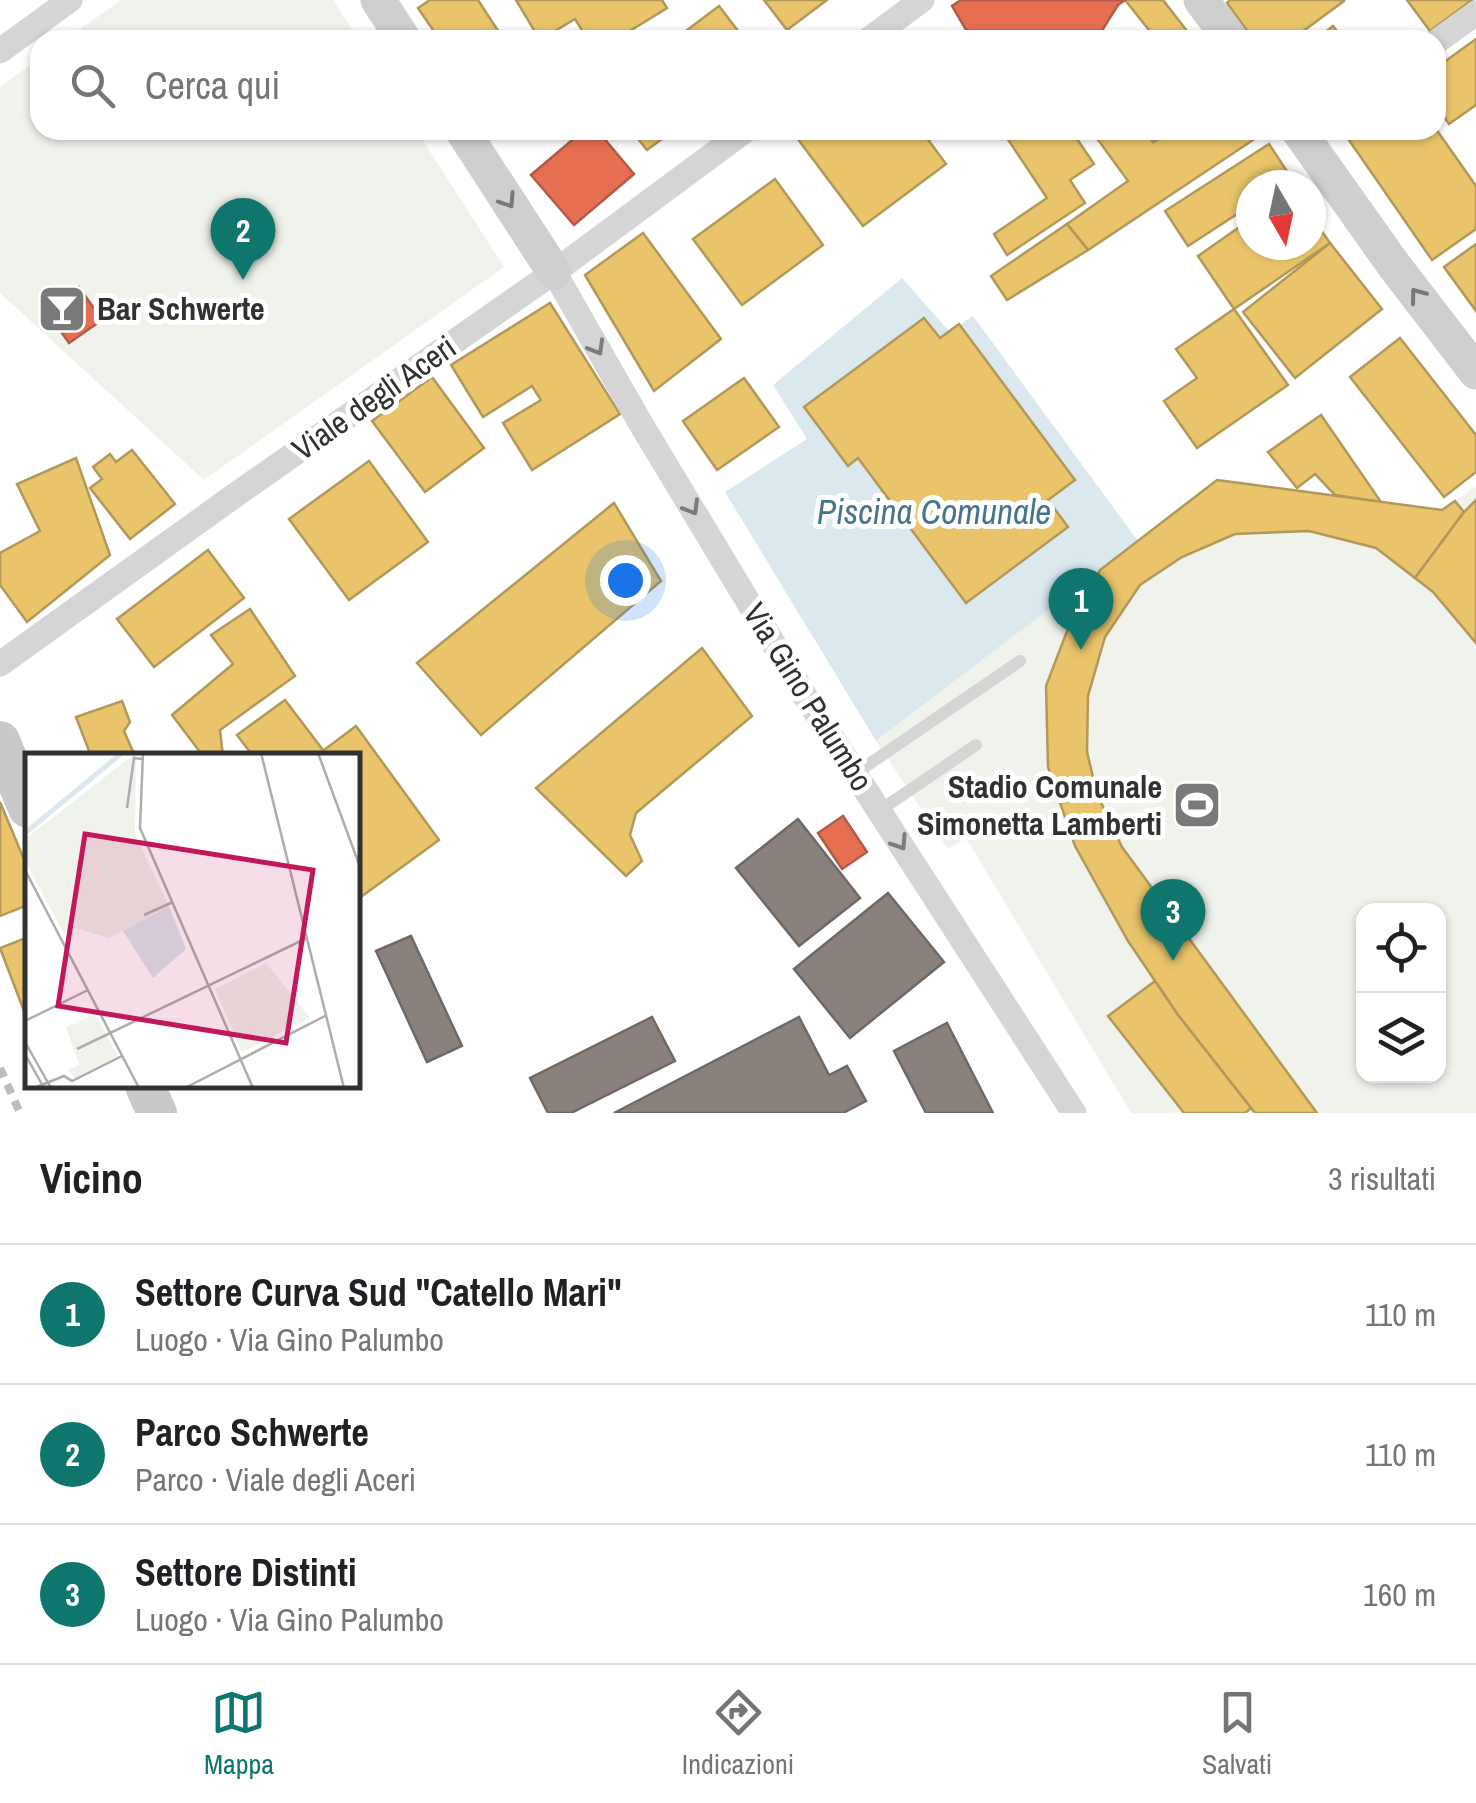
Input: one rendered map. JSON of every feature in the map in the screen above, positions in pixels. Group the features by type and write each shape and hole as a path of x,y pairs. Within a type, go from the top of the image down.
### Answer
{"main road":[{"path":"0,741 25,801"},
{"path":"146,1088 157,1113"}],"street":[{"path":"0,51 70,0"},
{"path":"378,0 398,30"},
{"path":"882,30 922,0"},
{"path":"1201,0 1224,30"},
{"path":"1446,35 1476,13"},
{"path":"468,140 554,272"},
{"name":"Viale degli Aceri","path":"0,664 554,272 732,140"},
{"path":"1310,140 1393,264 1476,372"},
{"name":"Via Gino Palumbo","path":"554,272 805,696 1074,1113"}],"lane":[{"path":"856,773 1020,661"},
{"path":"879,811 976,746"}],"shaded area":[{"path":"121,0 333,0 352,30 79,30"},
{"path":"30,65 30,140 422,140 504,267 204,480 0,293 0,87"},
{"name":"Stadio Comunale Simonetta Lamberti","path":"1217,480 1442,510 1476,486 1476,1113 1131,1113 966,838 948,849 876,741"}],"water":[{"name":"Piscina Comunale","path":"902,278 950,332 973,316 1138,541 876,741 725,492 807,439 773,385"}],"building: Abitazioni":[{"path":"430,0 478,0 498,30 433,30 418,8"},
{"path":"516,0 662,0 667,8 631,30 582,30 575,19 557,30 534,30"},
{"path":"764,0 827,0 787,30"},
{"path":"1125,0 1163,0 1186,30 1149,30"},
{"path":"1407,0 1472,0 1431,30"},
{"path":"1344,1 1305,30 1247,30 1227,3"},
{"path":"719,6 737,30 687,30"},
{"path":"1476,39 1476,105 1449,124 1446,120 1446,61"},
{"path":"639,140 660,140 647,150"},
{"path":"798,140 928,140 946,164 863,226"},
{"path":"1008,140 1078,140 1094,164 1070,180 1085,203 1007,255 994,234 1047,198"},
{"path":"1098,140 1253,140 1088,250 1067,224 1128,181"},
{"path":"1349,140 1444,140 1476,186 1476,229 1432,260"},
{"path":"1269,144 1286,170 1236,170 1236,215 1188,246 1165,211"},
{"path":"775,179 823,245 742,305 693,239"},
{"path":"1067,224 1088,250 1007,300 991,276"},
{"path":"1236,229 1236,260 1305,260 1234,309 1198,256"},
{"path":"643,233 721,339 654,391 585,275"},
{"path":"1330,243 1382,309 1295,378 1243,312 1309,260 1326,260 1326,246"},
{"path":"1476,244 1476,311 1444,267"},
{"path":"550,303 620,414 532,470 503,423 541,400 532,386 483,417 451,365"},
{"path":"1234,309 1288,385 1197,448 1164,401 1197,378 1176,349"},
{"path":"924,318 940,338 959,324 1075,480 1048,500 1068,527 966,603 858,458 848,466 804,407"},
{"path":"1400,338 1476,435 1476,472 1444,497 1350,377"},
{"path":"432,377 484,448 425,492 372,421"},
{"path":"744,378 779,427 717,470 683,421"},
{"path":"1321,415 1381,502 1335,495 1315,474 1297,488 1268,452"},
{"path":"132,450 175,504 130,539 90,488 102,479 93,467 110,454 116,462"},
{"path":"76,458 110,555 27,622 0,585 0,553 40,531 17,484"},
{"path":"369,461 428,542 349,600 289,519"},
{"path":"1217,480 1442,510 1455,501 1464,512 1415,578 1376,548 1309,531 1235,534 1182,557 1140,585 1105,637 1088,696 1087,752 1097,794 1060,803 1048,767 1046,686 1072,618 1100,570"},
{"path":"1476,500 1476,643 1433,592 1415,578"},
{"path":"614,503 661,581 481,735 417,663"},
{"path":"208,550 244,598 154,667 117,619"},
{"path":"250,609 295,676 220,730 223,753 201,753 172,715 233,664 211,635"},
{"path":"702,648 752,716 636,813 630,835 642,861 626,876 536,788"},
{"path":"285,700 323,750 251,753 237,735"},
{"path":"122,701 130,722 124,731 134,753 90,753 76,717"},
{"path":"356,726 439,840 360,898 360,753 320,753"},
{"path":"1097,794 1122,847 1317,1113 1255,1113 1178,1015 1128,941 1075,846 1060,803"},
{"path":"0,802 25,862 25,906 0,916"},
{"path":"25,938 24,1011 0,948"},
{"path":"1155,981 1251,1108 1245,1113 1184,1113 1108,1016"}],"building: Negozi":[{"path":"961,0 1125,0 1102,30 966,30 952,6"},
{"path":"572,140 605,140 634,174 574,225 531,175"},
{"path":"79,287 102,320 69,343 46,310"},
{"path":"843,816 867,852 842,869 818,833"}],"building: Industria":[{"path":"798,819 860,898 799,946 736,868"},
{"path":"888,893 944,962 850,1038 794,969"},
{"path":"411,936 462,1046 427,1062 376,951"},
{"path":"652,1017 675,1061 571,1113 548,1113 530,1078"},
{"path":"799,1017 829,1075 847,1066 866,1101 843,1113 614,1113"},
{"path":"947,1023 993,1113 926,1113 894,1051"}],"railway":[{"path":"0,1068 20,1113"}],"place":[{"name":"Parco Schwerte","path":"243,280"},
{"name":"Bar Schwerte","path":"62,309"},
{"name":"Settore Curva Sud \"Catello Mari\"","path":"1081,650"},
{"name":"Stadio Comunale Simonetta Lamberti","path":"1197,805"},
{"name":"Settore Distinti","path":"1173,961"}]}
